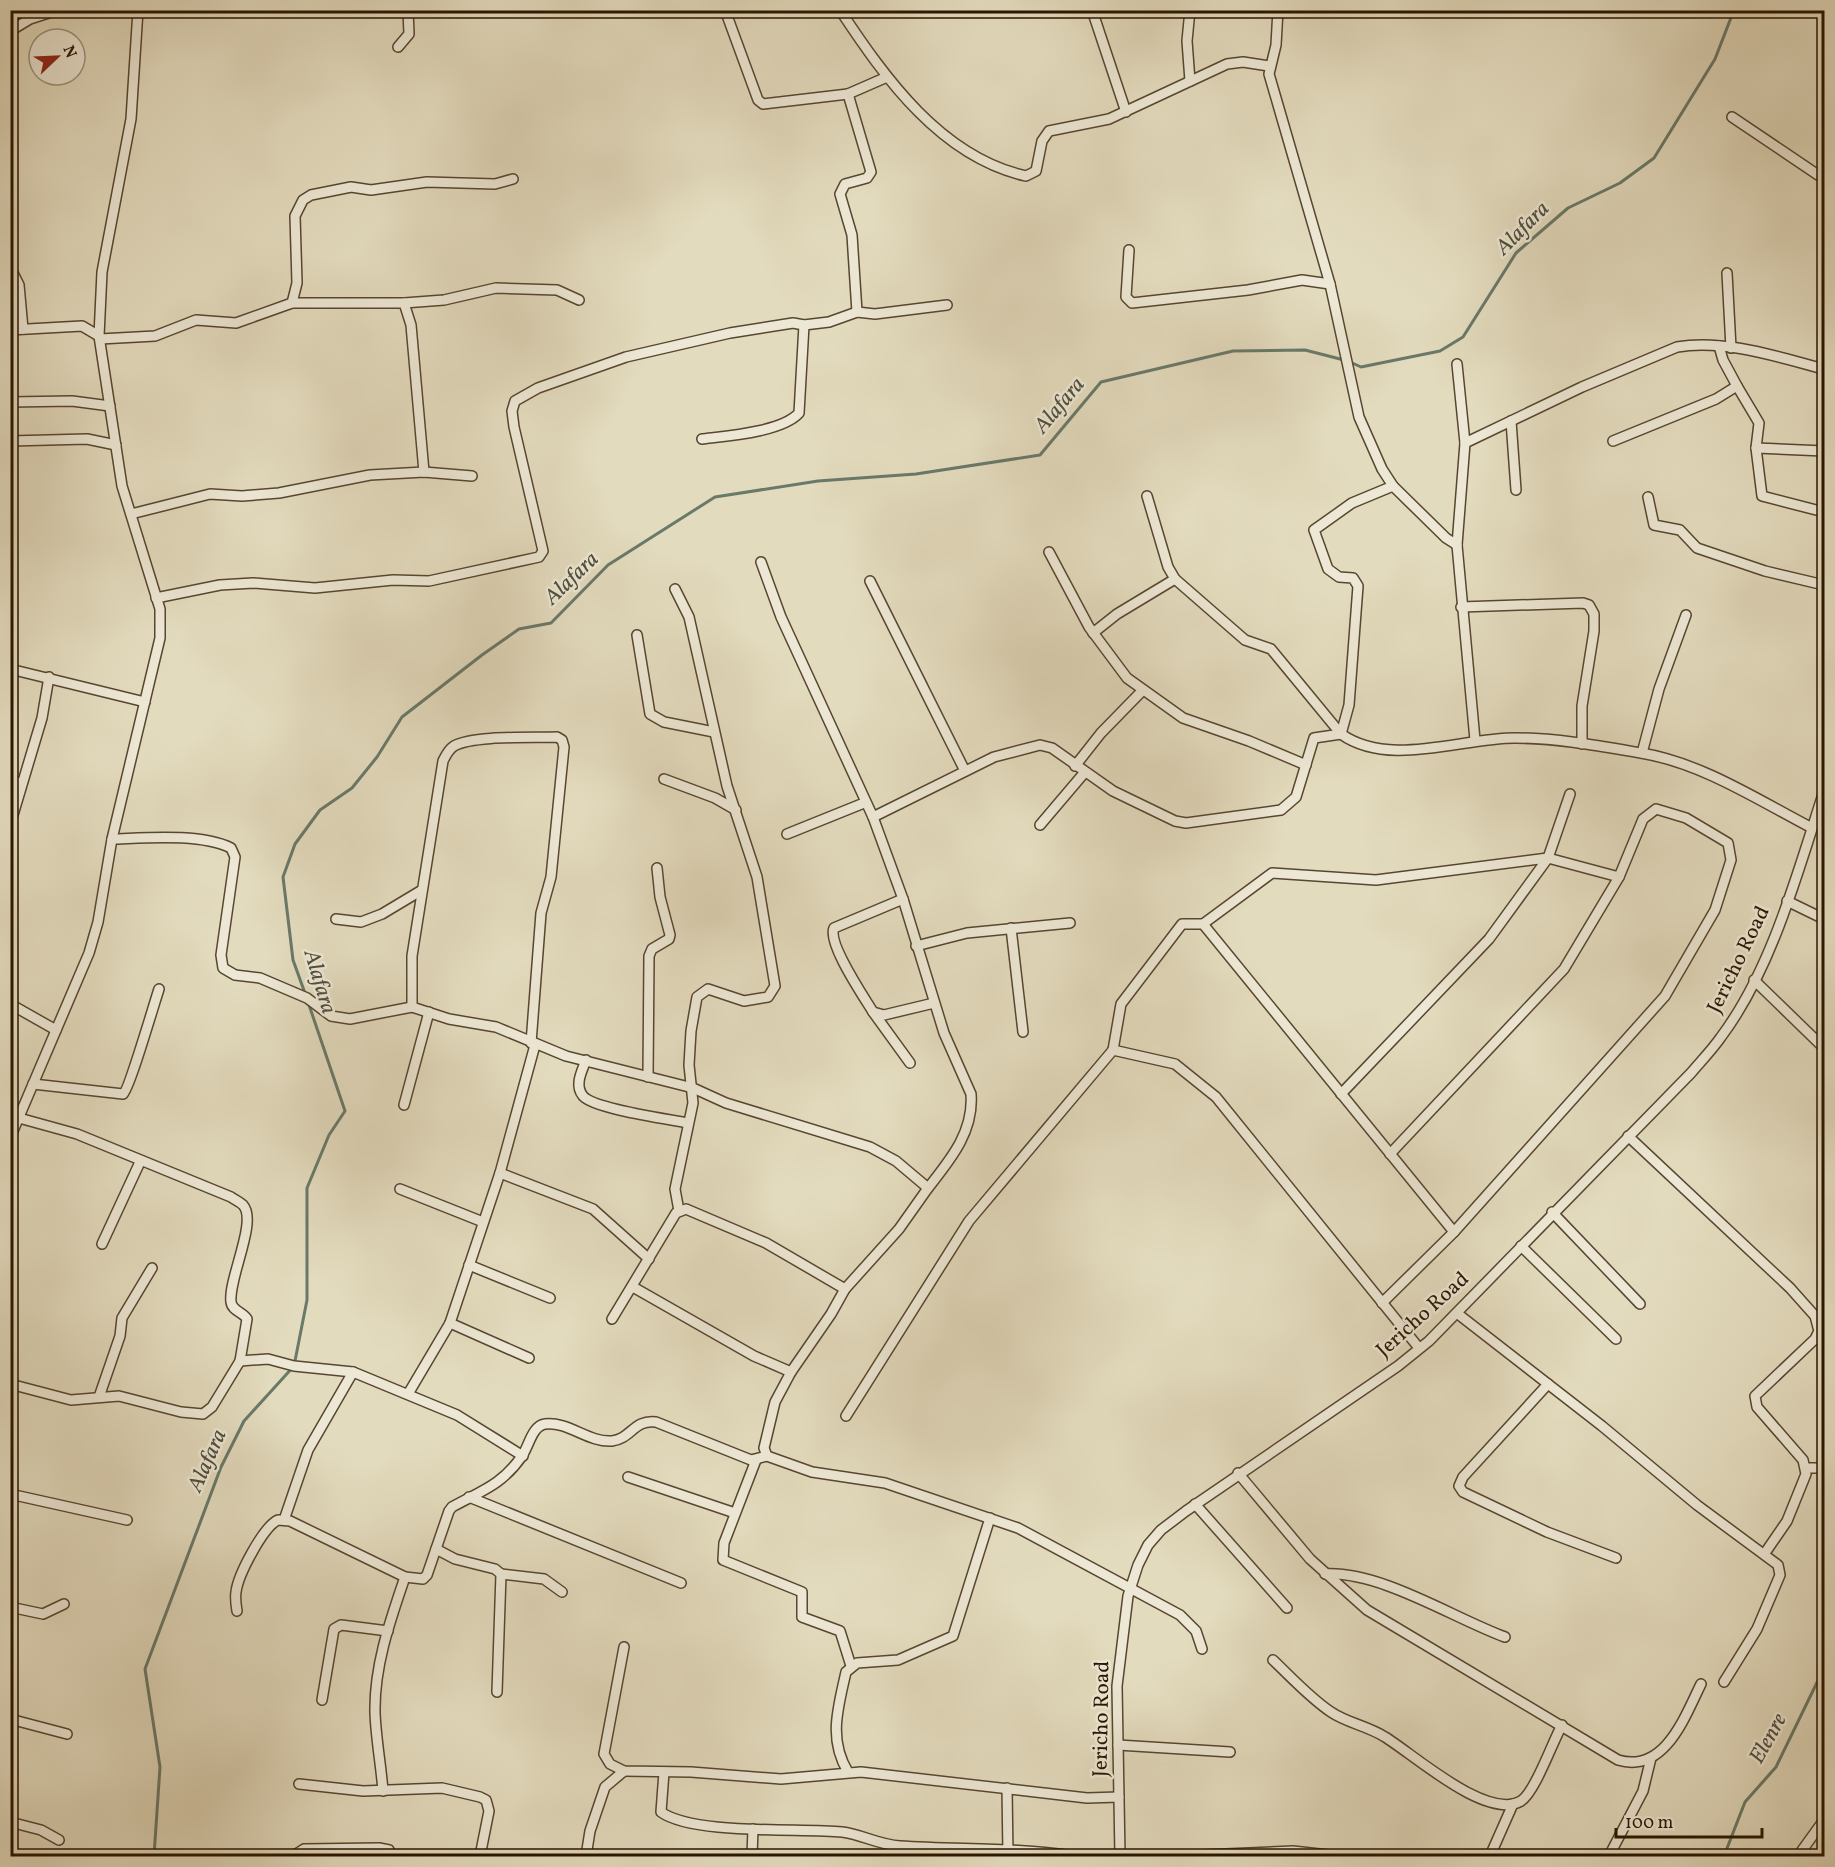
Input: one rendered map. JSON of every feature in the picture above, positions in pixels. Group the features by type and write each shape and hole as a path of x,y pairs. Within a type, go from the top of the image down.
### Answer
{"street":[{"path":"10,31 29,15 58,10"},
{"path":"10,1138 95,932 112,838 162,624 122,486 100,337 102,273 131,119 138,10"},
{"path":"398,47 409,34 408,10"},
{"path":"725,10 758,100 763,104 848,94 887,77"},
{"path":"840,10 887,77 928,120 969,154 984,163 1026,176 1036,171 1042,141 1049,131 1090,124 1126,112 1227,64 1243,62 1269,66"},
{"path":"1092,10 1126,112"},
{"path":"1190,10 1187,41 1190,81"},
{"path":"1278,10 1276,45 1269,66 1269,74 1330,284 1359,417 1382,469 1393,486 1446,538 1457,545"},
{"path":"848,94 871,172 867,178 845,184 840,194 852,235 857,312"},
{"path":"1732,117 1824,179"},
{"path":"292,303 297,283 295,216 303,200 311,195 351,187 371,190 427,182 495,184 513,179"},
{"path":"1129,250 1126,297 1132,303 1248,290 1302,280 1330,284"},
{"path":"10,267 19,285 23,329"},
{"path":"1727,273 1731,348"},
{"path":"10,330 82,326 100,337 155,336 196,320 236,323 292,303 404,303 444,300 496,288 557,290 579,300"},
{"path":"404,303 411,325 424,472"},
{"path":"156,598 220,585 253,583 315,588 393,580 429,581 539,557 543,551 514,428 512,411 515,401 538,388 626,357 742,331 793,323 804,325 828,322 857,312 875,314 947,305"},
{"path":"702,439 751,431 795,417 801,405 804,325"},
{"path":"1465,443 1660,354 1693,345 1731,348 1824,369"},
{"path":"1719,346 1723,360 1758,423 1756,447 1762,496 1824,512"},
{"path":"1457,364 1465,443 1457,545 1475,740"},
{"path":"1613,441 1716,399 1737,386"},
{"path":"10,402 72,401 110,406"},
{"path":"1511,421 1516,490"},
{"path":"10,441 87,440 116,445"},
{"path":"1756,447 1824,451"},
{"path":"131,514 210,494 242,496 279,493 370,475 424,472 472,477"},
{"path":"1341,734 1349,705 1358,586 1353,578 1339,577 1328,569 1314,530 1352,503 1393,486"},
{"path":"1147,496 1168,567 1175,579 1245,640 1271,649 1341,734 1352,742 1388,749 1438,748 1475,740 1518,738 1642,753 1696,770 1812,828"},
{"path":"1648,497 1654,525 1680,530 1697,548 1765,571 1824,585"},
{"path":"1049,552 1093,633 1127,678 1183,718 1250,741 1306,765"},
{"path":"761,562 782,617 864,803 873,817 903,899 944,1033 968,1084 972,1104 964,1137 957,1151 899,1229 844,1289 831,1314 791,1372 775,1402 764,1448 767,1456"},
{"path":"1093,633 1117,614 1175,579"},
{"path":"870,581 964,771"},
{"path":"675,589 689,617 714,732 757,877 775,986 768,997 754,1001 733,999 712,989 700,992 695,1003 690,1065 693,1088 675,1189 679,1211"},
{"path":"1461,607 1583,603 1589,605 1594,614 1594,631 1582,706 1582,744"},
{"path":"1642,753 1659,689 1686,615"},
{"path":"637,635 650,714 664,722 714,732"},
{"path":"10,669 145,702"},
{"path":"10,825 42,718 50,677"},
{"path":"1075,766 1101,733 1143,690"},
{"path":"873,817 994,757 1040,745 1052,748 1113,791 1175,821 1186,823 1281,810 1296,797 1314,738 1341,734"},
{"path":"408,1394 450,1323 500,1173 533,1044 541,913 551,876 564,747 561,739 496,739 452,747 443,761 412,956 412,1007"},
{"path":"1040,825 1084,772"},
{"path":"664,779 715,798 736,810"},
{"path":"10,781 22,783"},
{"name":"Jericho Road","path":"1120,1857 1117,1686 1130,1589 1148,1545 1161,1530 1195,1504 1398,1366 1419,1348 1458,1314 1552,1212 1691,1073 1722,1037 1754,980 1787,901 1812,828 1821,813 1824,791"},
{"path":"1341,1094 1489,939 1548,858 1570,795"},
{"path":"787,834 864,803"},
{"path":"1382,1303 1454,1232 1665,996 1715,910 1731,860 1728,843 1686,818 1656,809 1643,819 1619,877 1564,969 1390,1154"},
{"path":"112,838 165,838 218,843 231,848 235,857 221,956 223,968 229,972 260,978 307,998 331,1016 340,1018 412,1007 496,1027 533,1044 693,1088 726,1103 870,1147 896,1161 928,1188"},
{"path":"846,1416 969,1221 1113,1050 1120,1004 1182,924 1203,924 1272,873 1376,880 1548,858 1619,877"},
{"path":"648,1077 649,956 652,949 669,939 670,935 660,897 657,868"},
{"path":"336,919 361,922 382,914 422,890"},
{"path":"903,899 834,928 832,932 852,979 910,1063"},
{"path":"1787,901 1824,919"},
{"path":"916,946 967,933 1070,922"},
{"path":"1203,924 1454,1232"},
{"path":"1011,928 1023,1032"},
{"path":"1754,980 1824,1048"},
{"path":"33,1084 123,1095 129,1087 141,1041 159,989"},
{"path":"873,1012 884,1015 934,1003"},
{"path":"10,1004 56,1030"},
{"path":"404,1105 429,1012"},
{"path":"1113,1050 1175,1064 1216,1097 1419,1348"},
{"path":"586,1060 578,1083 583,1096 598,1105 688,1123"},
{"path":"10,1384 71,1400 119,1396 181,1412 203,1414 212,1407 240,1361 247,1319 232,1306 232,1293 249,1220 247,1212 231,1197 140,1162 77,1134 19,1118"},
{"path":"1628,1136 1790,1288 1815,1316 1819,1331 1815,1339 1755,1396 1757,1407 1803,1460 1806,1468 1806,1474 1787,1521 1765,1553"},
{"path":"102,1244 140,1162"},
{"path":"500,1173 593,1209 649,1259"},
{"path":"400,1189 483,1222"},
{"path":"612,1319 679,1211 686,1209 766,1243 844,1289"},
{"path":"1552,1212 1640,1304"},
{"path":"1521,1246 1616,1339"},
{"path":"469,1265 550,1299"},
{"path":"99,1397 120,1336 123,1318 152,1268"},
{"path":"633,1287 754,1356 791,1372"},
{"path":"1458,1314 1697,1505 1765,1553 1778,1565 1780,1575 1757,1629 1724,1682"},
{"path":"450,1323 482,1335 529,1358"},
{"path":"240,1361 268,1359 294,1366 353,1372 457,1415 523,1456"},
{"path":"284,1520 308,1450 353,1372"},
{"path":"1548,1384 1459,1486 1463,1492 1547,1532 1616,1558"},
{"path":"237,1611 235,1593 239,1581 259,1542 273,1523 284,1520 380,1563 405,1578 423,1579 436,1549 448,1511 469,1497 491,1488 523,1456 535,1430 541,1425 554,1424 606,1441 615,1441 641,1422 648,1421 751,1460 767,1456 812,1472 885,1483 1018,1528 1180,1615 1196,1631 1202,1649"},
{"path":"756,1460 724,1543 723,1560 802,1592 802,1617 840,1631 851,1666"},
{"path":"1806,1468 1824,1466"},
{"path":"1238,1473 1325,1574 1367,1610 1618,1760 1634,1762 1651,1758 1666,1747 1682,1724 1701,1684"},
{"path":"628,1477 735,1513"},
{"path":"10,1494 127,1520"},
{"path":"469,1497 681,1583"},
{"path":"1195,1504 1287,1608"},
{"path":"848,1772 840,1759 835,1732 846,1672 851,1666 898,1660 953,1636 990,1518"},
{"path":"436,1549 454,1559 495,1569 501,1574 544,1579 562,1592"},
{"path":"498,1692 501,1574"},
{"path":"1325,1574 1354,1575 1446,1609 1480,1628 1505,1637"},
{"path":"383,1791 375,1711 377,1678 388,1631 405,1578"},
{"path":"10,1607 43,1614 64,1604"},
{"path":"322,1700 334,1629 341,1625 388,1631"},
{"path":"624,1647 604,1754 610,1764 624,1771 691,1772 781,1779 828,1776 848,1772 1087,1798 1119,1797"},
{"path":"1273,1660 1329,1712 1383,1736 1464,1792 1481,1800 1513,1804 1521,1801 1530,1792 1562,1725"},
{"path":"10,1719 67,1734"},
{"path":"1118,1744 1230,1752"},
{"path":"1609,1857 1643,1791 1651,1758"},
{"path":"586,1857 590,1831 605,1787 624,1771"},
{"path":"664,1772 661,1812 667,1816 715,1826 843,1832 869,1841 903,1846 1073,1857"},
{"path":"299,1784 383,1791 442,1788 486,1800 489,1811 480,1857"},
{"path":"1008,1788 1008,1852"},
{"path":"1490,1857 1513,1804"},
{"path":"1798,1857 1824,1820"},
{"path":"10,1822 41,1830 59,1840"},
{"path":"752,1857 753,1829"},
{"path":"902,1857 903,1846"},
{"path":"293,1857 304,1849 379,1848 389,1850 392,1857"},
{"path":"1179,1857 1293,1851 1337,1857"}],"waterway":[{"name":"Alafara","path":"1350,362 1361,367 1440,351 1463,337 1516,253 1568,208 1620,183 1654,158 1715,59 1734,10"},
{"name":"Alafara","path":"306,996 293,960 283,877 295,844 320,810 352,788 377,757 402,717 519,629 551,623 608,565 715,497 818,481 916,474 1040,455 1101,382 1233,351 1305,350 1344,360"},
{"name":"Alafara","path":"154,1856 160,1767 145,1669 221,1467 244,1421 294,1366 307,1300 307,1188 329,1135 345,1111 308,1002"},
{"name":"Elenre","path":"1724,1856 1745,1802 1776,1767 1824,1668"}]}
